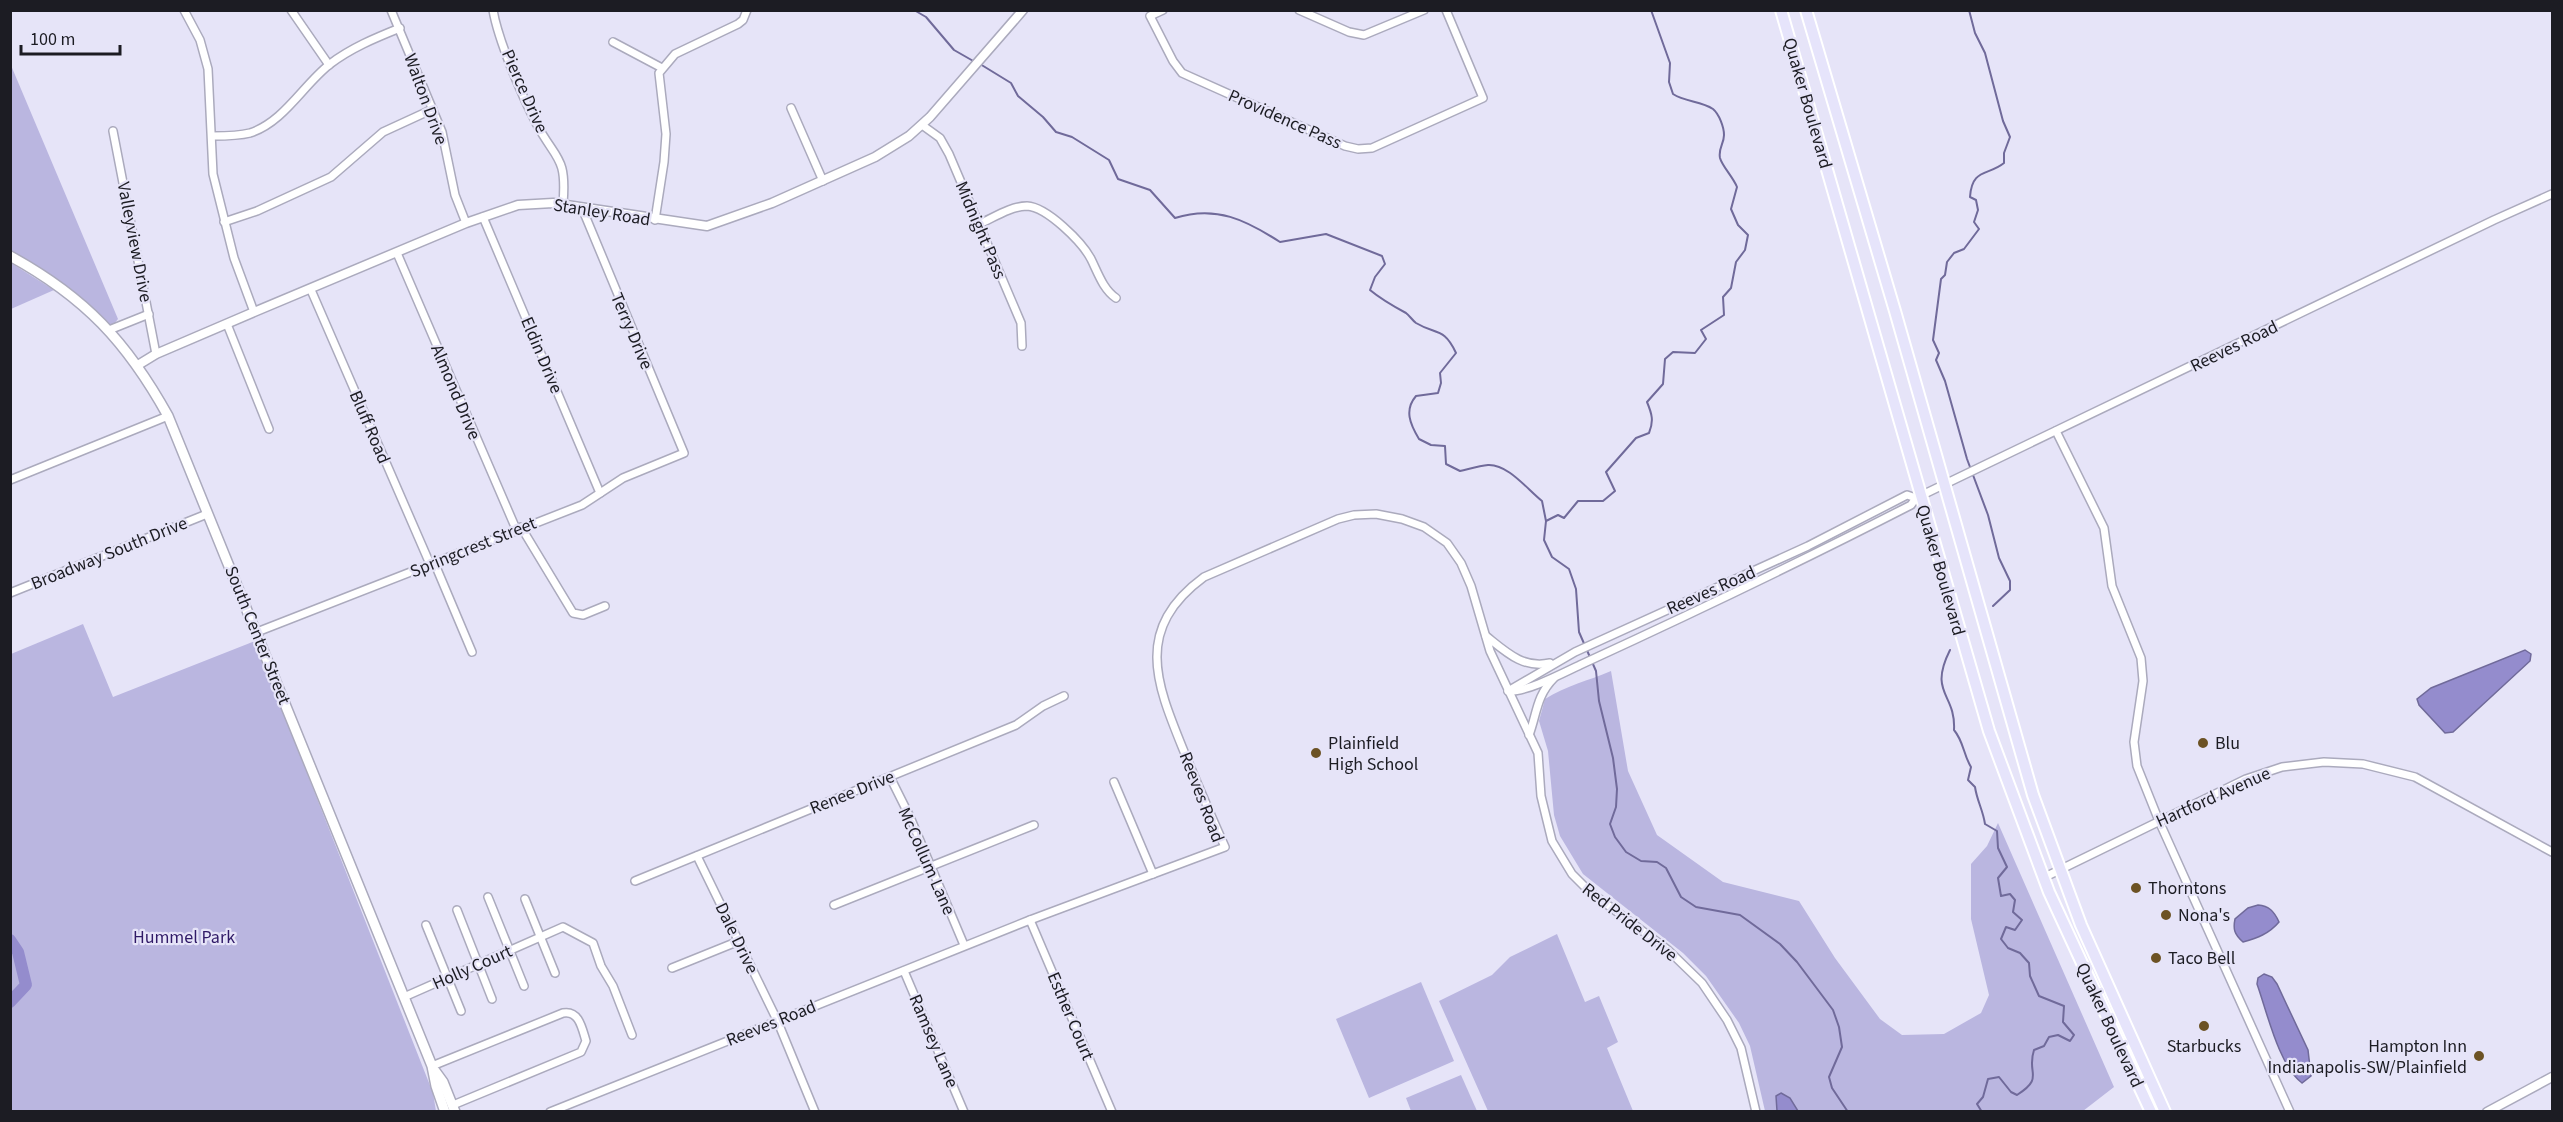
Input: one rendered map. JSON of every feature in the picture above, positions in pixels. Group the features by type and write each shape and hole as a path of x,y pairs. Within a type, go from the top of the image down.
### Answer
{"main road":[{"name":"Quaker Boulevard","path":"1781,10 1918,497 1989,731 2043,878 2151,1112"},
{"name":"Quaker Boulevard","path":"1806,10 1895,311 2017,745 2060,870 2086,935 2165,1112"},
{"name":"South Center Street","path":"10,256 65,291 109,330 138,365 168,416 432,1066 443,1082 451,1109"}],"street":[{"path":"184,10 200,40 208,69 213,136 213,174 234,258 254,312"},
{"path":"291,10 329,65"},
{"name":"Walton Drive","path":"391,10 433,109 446,147 455,195 466,223"},
{"name":"Pierce Drive","path":"493,10 530,111 563,167 565,181 562,204"},
{"path":"655,220 666,134 659,73 675,54 738,24 743,20 747,10"},
{"name":"Stanley Road","path":"138,365 156,354 466,223 529,203 562,204 655,220 707,226 823,181 896,145 922,125 1023,10"},
{"name":"Providence Pass","path":"1163,10 1150,16 1173,61 1182,73 1352,148 1365,149 1378,146 1483,98 1446,10"},
{"path":"1299,10 1349,32 1364,35 1424,10"},
{"path":"213,136 247,134 269,123 329,65 369,41 400,28"},
{"path":"613,42 662,68"},
{"path":"791,108 823,181"},
{"path":"224,222 277,202 331,177 383,132 433,109"},
{"name":"Midnight Pass","path":"922,125 933,132 945,146 1021,323 1022,346"},
{"name":"Valleyview Drive","path":"113,130 156,354"},
{"name":"Reeves Road","path":"1508,692 1518,693 1599,657 1806,559 1911,505 1918,497 2553,194"},
{"path":"979,224 1019,207 1028,206 1041,210 1082,244 1108,292 1116,298"},
{"name":"Terry Drive","path":"582,208 684,453"},
{"name":"Eldin Drive","path":"483,217 600,493"},
{"name":"Almond Drive","path":"397,253 519,528 573,613 583,615 605,606"},
{"name":"Bluff Road","path":"311,290 472,652"},
{"path":"109,330 149,314"},
{"path":"227,324 269,429"},
{"path":"10,480 168,416"},
{"path":"2055,431 2104,528 2112,586 2141,658 2144,681 2134,734 2134,750 2138,766 2159,821 2290,1112"},
{"name":"Springcrest Street","path":"257,632 582,505 623,478 684,453"},
{"name":"Reeves Road","path":"1508,692 1575,652 1809,546 1908,495 1918,497"},
{"name":"Broadway South Drive","path":"10,593 207,514"},
{"name":"Reeves Road","path":"550,1112 964,945 1225,847 1166,707 1157,677 1157,655 1161,630 1172,607 1189,588 1204,577 1338,519 1376,514 1402,519 1424,527 1447,543 1461,563 1508,692"},
{"path":"1486,636 1522,662 1541,665 1558,661"},
{"path":"1529,735 1541,693 1556,676"},
{"name":"Red Pride Drive","path":"1508,692 1538,753 1541,796 1551,841 1562,861 1590,891 1668,950 1702,983 1727,1020 1741,1048 1756,1112"},
{"name":"Renee Drive","path":"635,881 1016,725 1043,706 1064,696"},
{"name":"Hartford Avenue","path":"2043,878 2234,785 2270,771 2311,763 2350,762 2393,770 2426,782 2553,852"},
{"name":"McCollum Lane","path":"890,777 964,945"},
{"path":"1114,782 1153,874"},
{"path":"834,905 1034,825"},
{"name":"Dale Drive","path":"697,856 777,1020 815,1112"},
{"path":"488,897 524,986"},
{"path":"525,899 555,973"},
{"path":"457,910 492,999"},
{"name":"Esther Court","path":"1030,920 1112,1112"},
{"path":"426,926 461,1011"},
{"name":"Holly Court","path":"404,997 563,927 593,943 632,1035"},
{"path":"672,968 739,941"},
{"name":"Ramsey Lane","path":"904,971 964,1112"},
{"path":"432,1066 566,1012 577,1017 586,1045 581,1052 451,1109"},
{"path":"2487,1112 2553,1077"}],"green space":[{"path":"10,63 118,319 109,330 89,310 11,256"},
{"path":"11,263 54,290 11,309"},
{"name":"Hummel Park","path":"83,624 113,697 255,641 433,1093 436,1111 11,1112 11,654"},
{"path":"1611,671 1628,771 1657,835 1723,882 1799,901 1835,958 1880,1019 1902,1035 1944,1034 1981,1013 1989,995 1971,919 1971,864 1987,846 1998,823 2114,1087 2083,1111 1798,1111 1790,1098 1776,1096 1777,1111 1765,1111 1750,1046 1739,1023 1706,976 1683,953 1583,874 1560,836 1554,815 1548,751 1539,721 1545,699"},
{"path":"1557,934 1585,1002 1599,996 1618,1042 1607,1048 1633,1111 1488,1111 1439,1001 1492,975 1510,957"},
{"path":"1421,982 1454,1061 1369,1098 1336,1019"},
{"path":"1461,1075 1477,1111 1411,1111 1406,1098"}],"shaded area":[{"path":"2525,650 2531,654 2530,661 2453,732 2445,733 2419,705 2417,699 2431,688"},
{"path":"2258,905 2271,910 2279,922 2262,935 2243,942 2235,931 2235,919 2248,908"},
{"path":"2264,974 2272,977 2277,984 2308,1050 2311,1076 2302,1083 2294,1075 2280,1052 2257,984 2258,978"},
{"path":"1781,1093 1790,1098 1798,1111 1777,1111 1776,1096"}],"waterway":[{"path":"914,10 926,17 954,50 975,62"},
{"path":"1546,521 1558,515 1564,518 1578,501 1603,501 1615,491 1606,472 1636,438 1649,433 1652,418 1647,402 1663,384 1665,359 1673,352 1695,353 1706,339 1701,330 1724,315 1723,297 1731,288 1736,262 1745,250 1748,235 1738,225 1731,209 1737,187 1720,158 1724,135 1721,121 1713,109 1673,94 1669,82 1670,63 1651,10"},
{"path":"1969,10 1975,33 1985,53 2003,121 2010,137 2004,153 2004,163 1977,177 1971,188 1970,197 1976,200 1978,210 1974,222 1979,229 1964,249 1954,253 1947,262 1945,275 1941,279 1933,340 1939,353 1936,360 1945,381 1967,459 1988,515 1999,558 2010,581 2010,590 1993,606"},
{"path":"980,64 1011,83 1018,96 1043,117 1056,132 1072,137 1109,160 1118,179 1150,190 1175,218 1190,214 1217,214 1243,221 1280,242 1326,234 1382,256 1385,264 1375,277 1370,290 1406,313 1416,323 1443,335 1456,353 1440,373 1441,383 1438,393 1416,396 1412,401 1409,412 1413,428 1419,439 1431,445 1445,446 1446,464 1460,471 1488,465 1503,469 1517,478 1542,501 1546,521 1544,540 1552,557 1569,569 1576,589 1579,632 1596,671 1599,701 1613,758 1617,789 1616,807 1610,824 1615,837 1626,852 1641,861 1657,862 1666,868 1681,897 1696,907 1740,915 1780,944 1797,962 1833,1010 1839,1027 1842,1047 1829,1077 1832,1088 1848,1112"},
{"path":"1950,650 1942,676 1944,693 1954,718 1954,730 1971,767 1968,780 1975,787 1985,824 1997,831 1998,848 2007,867 1998,878 2001,896 2010,894 2015,900 2013,912 2022,920 2015,930 2006,927 2001,939 2008,948 2020,953 2029,963 2030,976 2039,996 2064,1006 2063,1022 2074,1035 2070,1041 2058,1035 2049,1037 2044,1046 2034,1050 2033,1079 2017,1095 2011,1092 1999,1077 1988,1079 1983,1097 1977,1104 1982,1112"},
{"path":"10,940 18,952 26,985 10,1002"}],"place":[{"name":"Blu","path":"2203,743"},
{"name":"Plainfield High School","path":"1316,753"},
{"name":"Thorntons","path":"2136,888"},
{"name":"Nona's","path":"2166,915"},
{"name":"Taco Bell","path":"2156,958"},
{"name":"Starbucks","path":"2204,1026"},
{"name":"Hampton Inn Indianapolis-SW/Plainfield","path":"2479,1056"}]}
